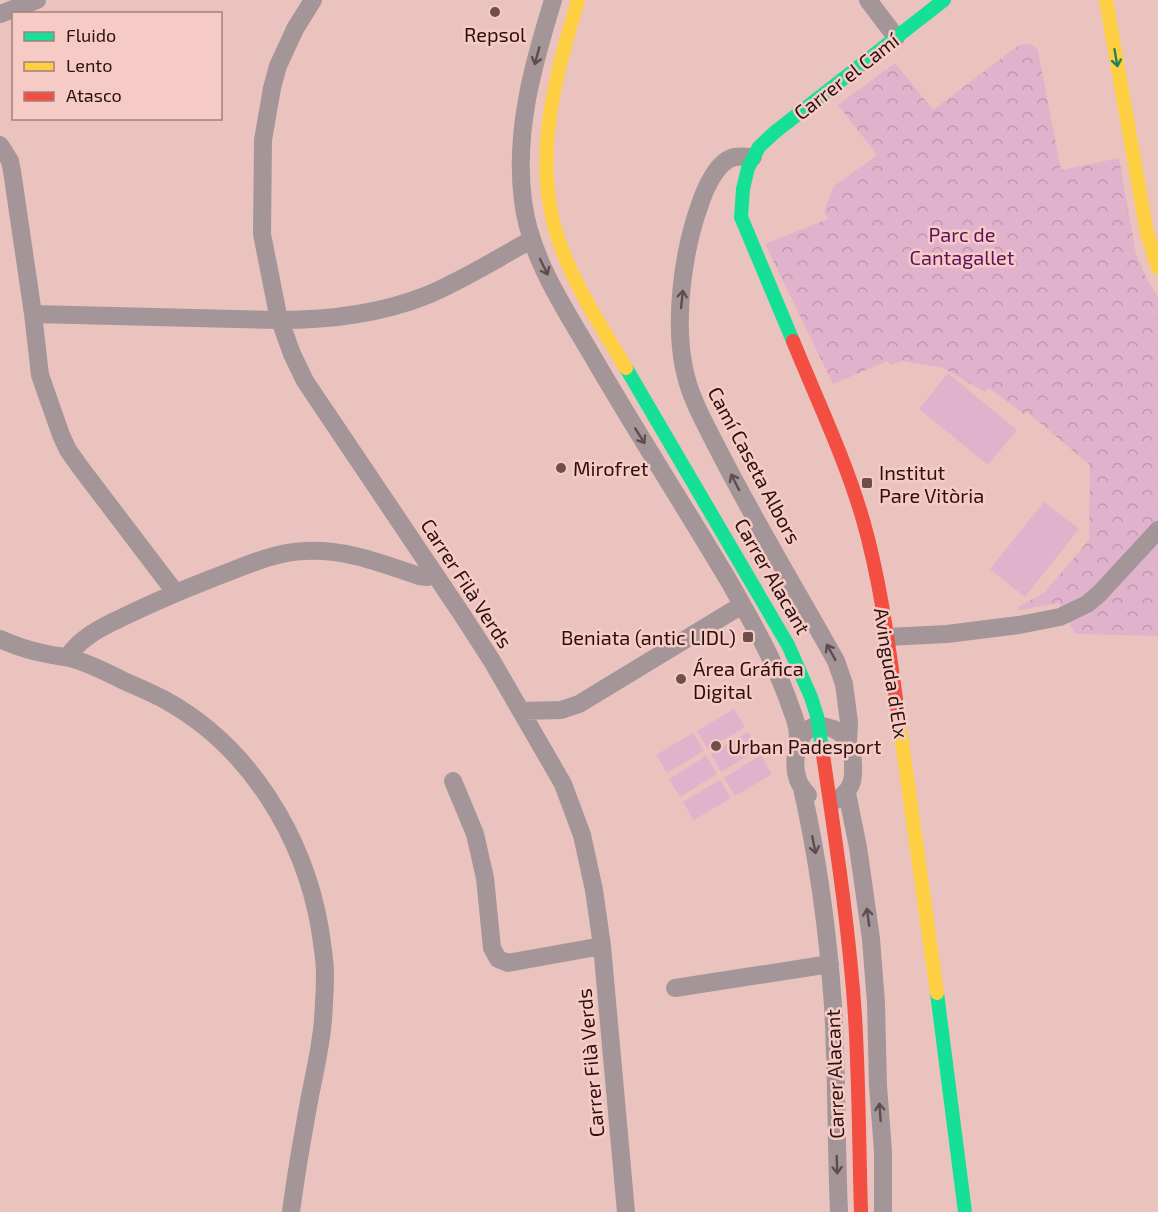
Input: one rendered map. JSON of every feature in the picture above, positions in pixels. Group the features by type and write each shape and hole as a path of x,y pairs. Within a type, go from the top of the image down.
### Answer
{"street":[{"path":"0,14 37,0"},
{"name":"Carrer Filà Verds","path":"313,0 295,29 278,66 272,88 264,140 262,234 279,320 305,381 486,652 563,784 582,835 594,890 602,946 626,1212"},
{"name":"Carrer Alacant","path":"553,0 532,74 523,122 521,181 531,240 572,322 742,605 776,669 797,725 800,741"},
{"name":"Carrer Alacant","path":"578,0 558,71 548,138 549,193 560,241 595,316 788,645 811,697"},
{"path":"868,0 896,37"},
{"name":"Carrer el Camí","path":"753,157 759,147 775,132 944,0"},
{"path":"1106,0 1147,233 1158,268"},
{"path":"0,145 10,161 12,171 40,375 54,417 68,450 175,592"},
{"name":"Avinguda d'Elx","path":"753,157 743,189 741,217 844,463 867,538 878,585 938,1003 965,1212"},
{"name":"Camí Caseta Albors","path":"753,157 730,158 714,175 703,195 692,233 684,277 680,325 681,354 686,378 696,405 748,507 836,661 844,684 849,722 848,741"},
{"path":"33,314 314,320 400,304 444,287 531,240"},
{"path":"887,637 947,634 1019,625 1060,617 1087,604 1099,594 1158,530"},
{"path":"67,657 77,644 88,636 134,611 175,592 256,561 280,555 302,551 344,553 367,558 419,576 435,575"},
{"path":"521,711 561,710 579,704 742,605"},
{"path":"0,639 49,655 87,663 163,699 202,724 236,757 252,775 279,815 304,868 313,896 325,973 323,1022 298,1159 291,1212"},
{"path":"811,697 826,727"},
{"path":"811,697 805,713 795,759 795,770 799,783 816,797 834,830"},
{"path":"800,741 808,730 826,727 842,734 848,741 854,772 852,783 836,810 834,830"},
{"name":"Carrer Alacant","path":"826,727 816,797 815,848 830,964 839,1212"},
{"path":"453,781 475,834 485,878 492,948 498,959 508,963 602,946"},
{"path":"816,797 847,793"},
{"path":"847,793 858,847 871,939 883,1151 883,1212"},
{"name":"Carrer Alacant","path":"834,830 854,999 861,1212"},
{"path":"675,988 830,964"}],"green space":[{"name":"Parc de Cantagallet","path":"1019,45 1033,45 1038,50 1061,170 1119,158 1136,254 1158,297 1158,636 1075,634 1059,603 1019,610 1018,607 1044,593 1089,540 1090,465 1027,412 1024,414 989,388 985,392 943,368 902,361 891,365 888,361 833,384 765,244 828,219 824,212 833,187 877,155 838,105 895,63 933,110"},
{"path":"948,373 1017,430 988,465 919,409"},
{"path":"1044,502 1079,529 1025,597 990,569"},
{"path":"734,709 745,727 708,749 697,731"},
{"path":"748,732 759,749 721,772 711,754"},
{"path":"693,733 704,751 667,773 656,755"},
{"path":"761,755 772,774 735,796 724,778"},
{"path":"706,756 717,774 680,797 669,779"},
{"path":"720,780 731,798 694,820 683,802"}],"traffic: fast":[{"path":"793,341 741,217 743,189 748,168 759,147 775,132 944,0"},
{"path":"626,368 788,645 811,697 817,716 822,748"},
{"path":"937,993 965,1212"}],"traffic: slow":[{"path":"578,0 551,109 547,137 548,193 553,221 566,260 584,297 626,368"},
{"path":"1106,0 1147,233 1158,268"},
{"path":"898,713 937,993"}],"traffic: jam":[{"path":"793,341 839,452 863,520 880,592 898,713"},
{"path":"822,748 841,882 855,1016 861,1212"}],"place":[{"name":"Repsol","path":"495,12"},
{"name":"Mirofret","path":"561,468"},
{"name":"Institut Pare Vitòria","path":"867,483"},
{"name":"Beniata (antic LIDL)","path":"748,637"},
{"name":"Área Gráfica Digital","path":"681,679"},
{"name":"Urban Padesport","path":"716,746"}]}
